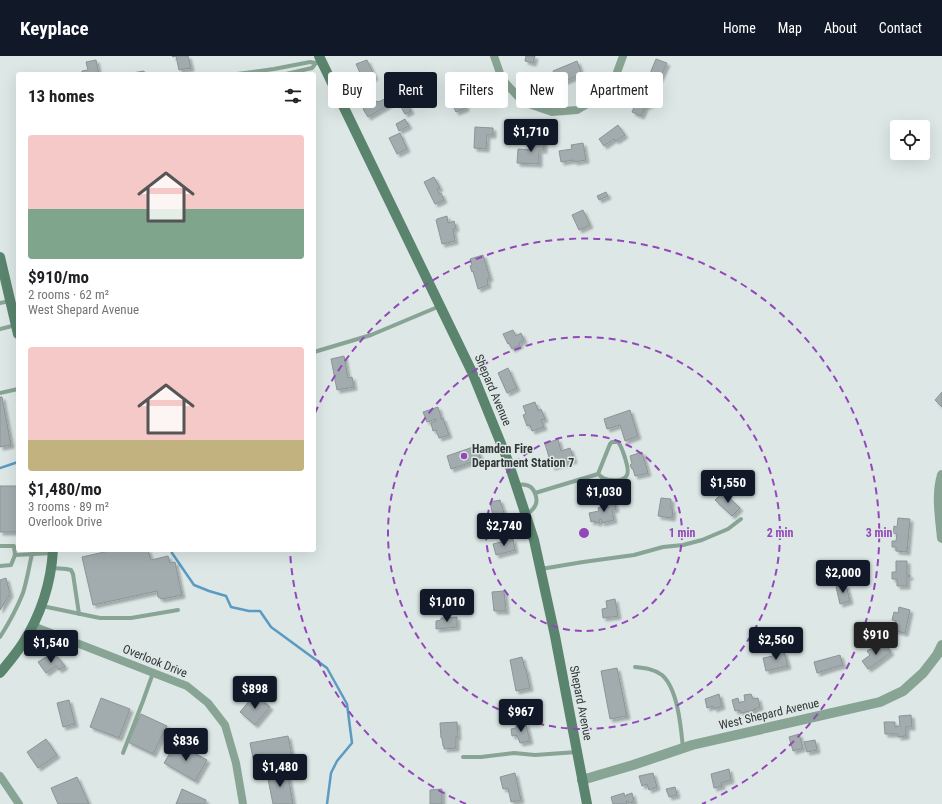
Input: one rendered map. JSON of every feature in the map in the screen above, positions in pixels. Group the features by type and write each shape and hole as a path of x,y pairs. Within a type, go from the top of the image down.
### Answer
{"main road":[{"name":"Shepard Avenue","path":"319,60 472,372 508,461 534,540 555,636 587,804"},
{"path":"0,257 16,326"},
{"path":"0,673 23,644 33,626 48,583 53,552"}],"street":[{"path":"494,56 502,79 524,102 552,112 577,110 599,97 616,75 624,56"},
{"path":"942,475 939,485 939,514 942,538"},
{"name":"Overlook Drive","path":"33,626 187,686 208,703 225,725 236,763 243,804"},
{"name":"West Shepard Avenue","path":"582,780 683,748 880,702 908,687 923,673 937,655 942,645"},
{"path":"0,776 20,804"}],"lane":[{"path":"252,72 319,60"},
{"path":"295,72 312,68 319,60"},
{"path":"0,303 10,301"},
{"path":"316,351 371,334 440,306"},
{"path":"0,329 16,330"},
{"path":"0,393 16,389"},
{"path":"612,442 618,442 628,467 627,475 625,478 613,480 604,479 598,474 610,444 612,442"},
{"path":"535,493 598,474"},
{"path":"516,485 528,485 535,493 536,504 533,510 526,516"},
{"path":"540,569 634,555 663,547 683,545 702,540 728,529 742,519"},
{"path":"0,546 14,546 15,555 12,565 0,566"},
{"path":"15,555 46,552"},
{"path":"0,637 23,592 32,554"},
{"path":"51,568 71,570 73,574 79,614"},
{"path":"41,606 100,618 131,618 178,610"},
{"path":"636,667 654,670 662,675 670,686 678,709 683,748"},
{"path":"123,753 153,673"},
{"path":"463,757 475,758 514,753 535,756 577,752"}],"building":[{"path":"176,56 188,56 191,68 179,70"},
{"path":"526,56 535,56 533,63 525,61"},
{"path":"656,59 667,63 663,72 651,72"},
{"path":"96,60 99,72 82,72 88,70 86,62"},
{"path":"367,60 373,72 360,72 356,64"},
{"path":"577,61 581,72 576,72 576,76 568,80 568,72 553,71"},
{"path":"384,99 384,108 368,117 363,109 376,108 376,102"},
{"path":"402,108 410,108 411,111 405,114"},
{"path":"454,108 466,108 456,112"},
{"path":"634,108 645,108 641,116 632,112"},
{"path":"405,119 409,126 399,131 396,124"},
{"path":"618,125 625,135 616,141 614,139 604,146 599,139"},
{"path":"475,127 493,128 493,135 487,135 486,149 474,148"},
{"path":"400,133 407,149 397,154 389,138"},
{"path":"533,139 544,140 544,150 539,150 539,164 517,163 518,149 533,150"},
{"path":"583,143 586,160 561,162 559,151 572,149 571,145"},
{"path":"434,177 440,188 437,189 439,194 441,193 444,200 435,204 424,182"},
{"path":"606,192 608,196 599,200 597,196"},
{"path":"583,210 590,225 579,230 572,215"},
{"path":"447,216 448,223 454,221 456,228 453,229 455,241 442,244 436,220"},
{"path":"483,255 490,278 487,279 488,285 478,289 470,266 472,265 470,259"},
{"path":"513,330 516,336 521,333 524,340 519,343 520,345 512,349 503,334"},
{"path":"344,356 348,378 352,377 354,387 337,390 331,359"},
{"path":"508,368 517,388 507,393 498,373"},
{"path":"942,392 942,407 935,400"},
{"path":"0,397 2,397 11,445 0,447"},
{"path":"535,402 538,411 541,409 545,419 541,420 544,427 532,431 530,425 527,426 523,415 526,414 523,406"},
{"path":"438,407 441,419 443,418 449,435 439,438 436,430 433,431 431,423 436,421 436,419 427,422 423,412"},
{"path":"630,410 638,436 625,441 620,425 607,429 604,419"},
{"path":"558,439 561,451 570,448 574,460 552,467 545,444"},
{"path":"476,446 481,459 451,469 447,456"},
{"path":"642,452 648,473 635,476 630,465 632,464 630,456"},
{"path":"0,486 16,486 16,532 0,532"},
{"path":"723,492 740,508 732,516 715,500"},
{"path":"661,498 671,499 671,509 673,509 672,518 658,516"},
{"path":"500,500 504,513 493,516 490,502"},
{"path":"614,501 616,509 612,510 614,520 602,523 601,519 599,520 600,522 591,522 589,513 599,511 598,508 606,506 605,503"},
{"path":"898,518 910,519 907,552 896,551 896,547 892,547 892,541 896,541 897,534 893,533 894,526 897,527"},
{"path":"513,539 515,550 496,555 493,544"},
{"path":"104,552 149,552 151,560 168,556 170,563 175,562 182,595 162,599 158,597 157,591 93,605 82,557"},
{"path":"896,561 907,561 907,575 910,575 910,577 907,577 907,586 897,586 897,579 892,579 892,572 896,572"},
{"path":"6,578 10,594 0,610 0,580"},
{"path":"846,585 850,601 840,604 836,587"},
{"path":"504,591 506,611 494,611 492,592"},
{"path":"615,599 618,616 603,618 602,609 607,608 606,601"},
{"path":"899,607 910,610 905,633 891,630 892,625 895,625 896,621 892,620 894,612 898,613"},
{"path":"457,617 457,627 436,629 436,621 441,620 441,618"},
{"path":"884,643 891,652 868,669 862,661 870,655 867,651 872,648 875,651"},
{"path":"781,649 782,653 784,652 788,666 766,671 763,658 773,656 772,652"},
{"path":"56,655 65,666 59,670 56,666 46,673 38,662 46,657 48,660"},
{"path":"840,655 843,665 817,673 814,662"},
{"path":"522,657 530,688 516,691 510,660"},
{"path":"617,668 627,716 610,719 601,671"},
{"path":"255,694 270,707 255,725 240,712"},
{"path":"719,694 722,706 714,709 713,706 707,708 705,699"},
{"path":"751,694 753,699 758,698 760,707 754,709 755,710 741,713 740,710 735,711 732,700 738,698 739,703 745,701 744,695"},
{"path":"101,698 130,709 119,738 90,727"},
{"path":"69,700 75,724 63,727 57,703"},
{"path":"141,714 167,726 153,754 128,742"},
{"path":"911,715 912,727 906,727 906,736 898,737 898,734 885,734 884,722 895,722 895,727 900,726 899,716"},
{"path":"457,722 458,737 456,737 456,748 444,749 441,738 440,723"},
{"path":"526,724 530,741 520,743 517,735 512,736 511,729 516,728 516,726"},
{"path":"799,734 803,748 793,751 789,737"},
{"path":"288,736 292,756 254,763 250,743"},
{"path":"46,739 57,755 38,768 27,752"},
{"path":"815,740 817,750 807,752 804,742"},
{"path":"176,743 207,760 195,781 164,763"},
{"path":"729,769 731,780 721,783 722,786 714,788 711,774"},
{"path":"287,770 293,804 273,804 267,774"},
{"path":"515,773 521,800 511,802 508,788 503,789 500,777"},
{"path":"653,773 657,787 649,790 647,784 642,786 639,776"},
{"path":"77,777 89,804 58,804 51,788"},
{"path":"675,787 677,795 669,797 666,789"},
{"path":"182,789 206,800 204,804 176,804"},
{"path":"442,789 442,804 430,804 430,790"},
{"path":"624,793 625,797 626,795 632,793 634,802 628,803 628,801 626,801 627,804 613,804 611,797"}],"waterway":[{"path":"0,468 16,463"},
{"path":"172,552 194,585 226,596 231,607 249,611 260,611 271,627 327,668 347,704 352,743 337,761 331,773 327,804"}],"place":[{"name":"Hamden Fire Department Station 7","path":"464,456"}]}
